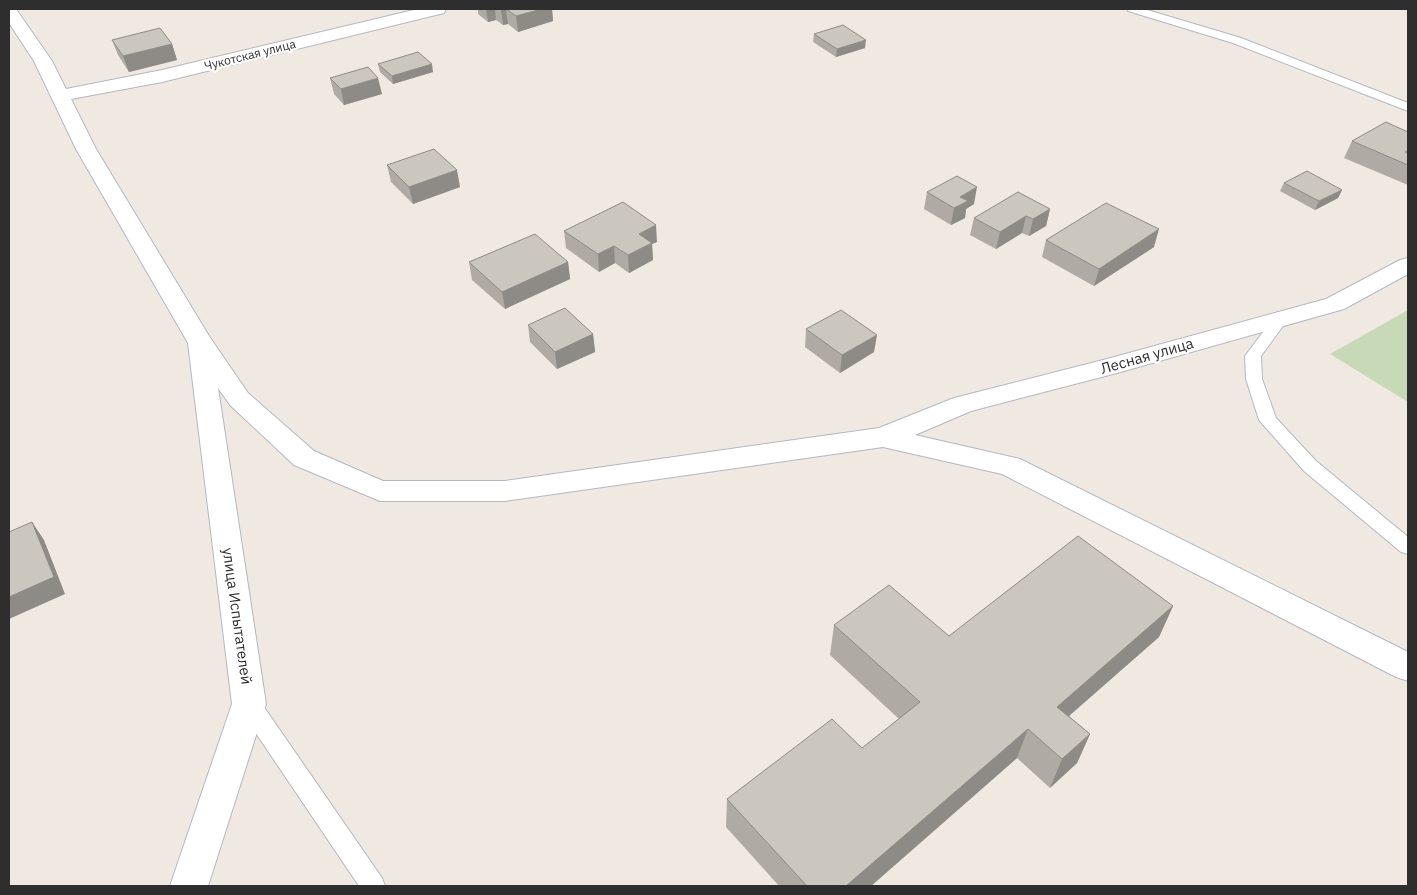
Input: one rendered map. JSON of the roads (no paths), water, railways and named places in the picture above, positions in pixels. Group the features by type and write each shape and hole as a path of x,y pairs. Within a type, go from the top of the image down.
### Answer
{"street":[{"name":"Чукотская улица","path":"60,96 172,74 438,9"},
{"path":"9,12 43,61 86,148 198,338 239,399 304,458 380,492 505,491 882,437 1010,466 1408,667"},
{"name":"Лесная улица","path":"882,437 963,404 1108,368 1335,304 1408,265"},
{"name":"улица Испытателей","path":"189,886 249,704 198,338"}],"lane":[{"path":"1132,9 1165,16 1257,47 1408,107"},
{"path":"1280,319 1253,356 1254,379 1268,420 1310,466 1408,547"},
{"path":"249,704 373,886"}]}
